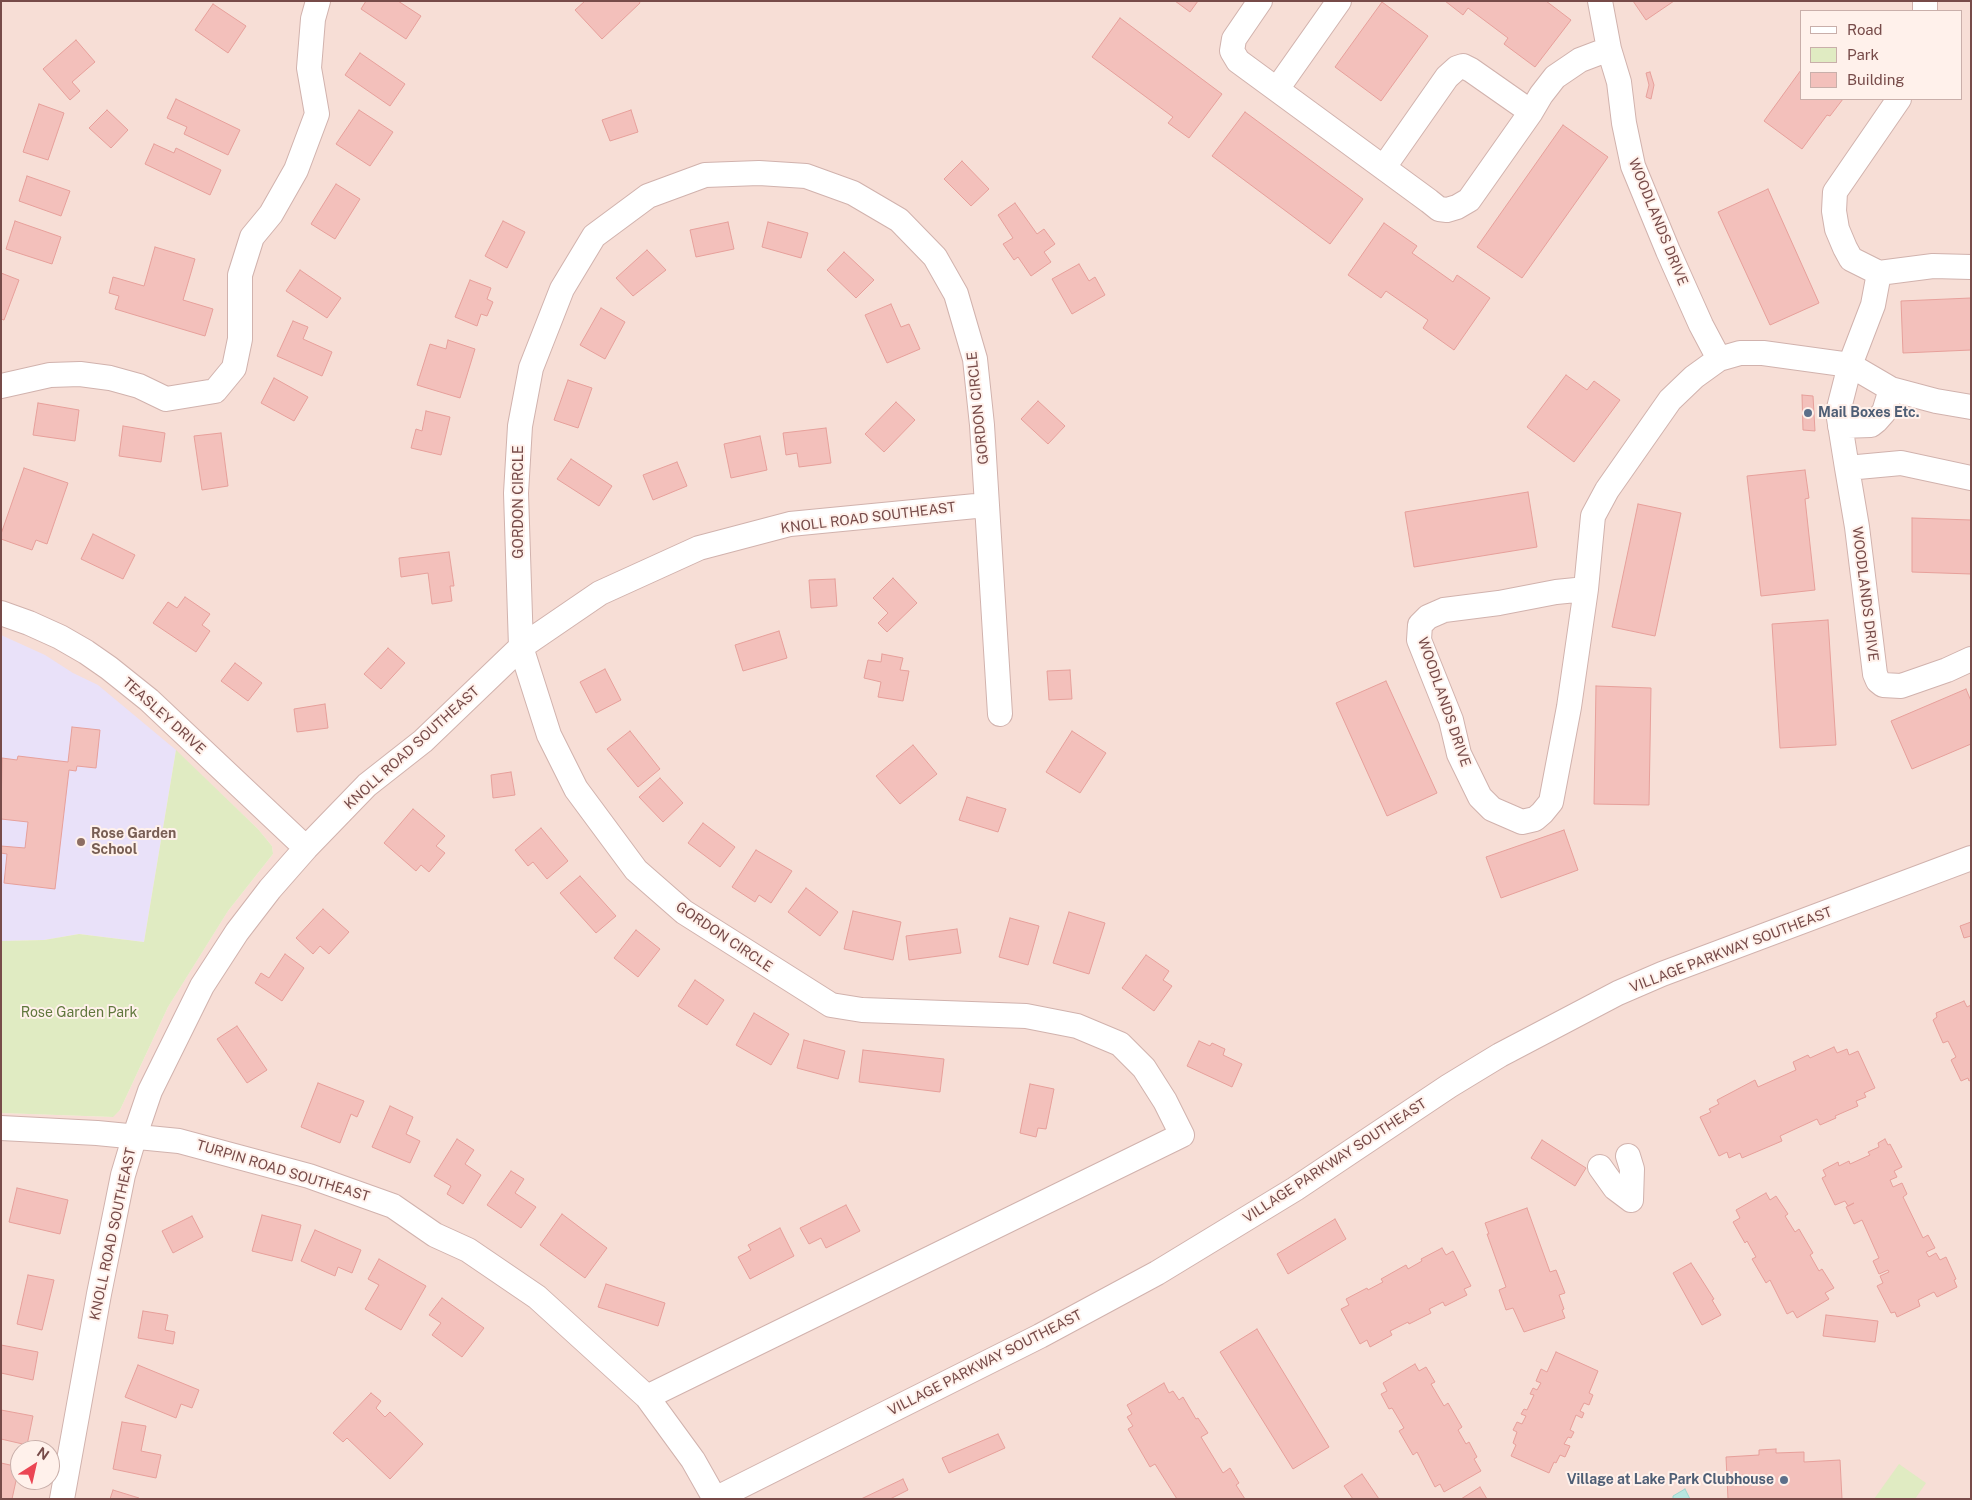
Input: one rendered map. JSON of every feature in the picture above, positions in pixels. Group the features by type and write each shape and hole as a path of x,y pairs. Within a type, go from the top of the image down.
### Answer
{"street":[{"path":"1,386 50,375 80,374 110,378 139,386 166,399 215,391 234,368 240,339 240,275 252,237 271,214 296,170 317,114 309,68 313,19 318,1"},
{"path":"1260,1 1234,39 1232,51 1238,61 1439,208 1447,210 1469,200 1555,77 1580,60 1610,49"},
{"path":"1277,89 1339,1"},
{"name":"WOODLANDS DRIVE","path":"1600,1 1619,82 1624,123 1633,166 1675,267 1719,359"},
{"path":"1384,167 1447,77 1456,68 1463,66 1471,70 1530,112"},
{"path":"1898,100 1836,192 1833,201 1837,229 1851,259 1879,273 1934,266 1971,267"},
{"name":"GORDON CIRCLE","path":"647,1397 1182,1135 1165,1101 1144,1068 1120,1044 1077,1026 1026,1016 862,1010 831,1005 684,912 636,870 576,789 548,735 521,647 516,493 520,426 531,368 562,289 594,236 648,196 705,175 759,173 806,176 853,193 899,220 935,257 956,294 975,360 982,425 1000,714"},
{"name":"WOODLANDS DRIVE","path":"1879,273 1873,305 1850,365 1838,412 1857,527 1875,674 1878,681 1884,685 1901,686 1947,670 1971,658"},
{"name":"WOODLANDS DRIVE","path":"1586,589 1444,610 1428,617 1420,625 1419,640 1451,720 1459,754 1480,797 1492,809 1522,822 1535,819 1551,802 1586,589 1587,560 1593,516 1607,490 1670,400 1694,377 1719,359 1740,353 1763,353 1850,365 1891,389 1971,408"},
{"path":"1840,426 1871,425 1884,412 1891,389"},
{"path":"1847,468 1901,463 1971,478"},
{"name":"KNOLL ROAD SOUTHEAST","path":"62,1499 99,1294 123,1175 150,1091 202,986 237,932 270,889 306,848 367,785 423,741 521,647 600,593 699,548 790,524 986,505"},
{"name":"TEASLEY DRIVE","path":"1,613 29,622 60,637 109,668 149,700 306,848"},
{"name":"VILLAGE PARKWAY SOUTHEAST","path":"715,1499 954,1380 1157,1273 1295,1189 1441,1091 1500,1055 1618,993 1662,974 1971,858"},
{"name":"TURPIN ROAD SOUTHEAST","path":"1,1128 135,1135 179,1140 309,1176 393,1206 435,1234 468,1250 537,1297 647,1397 693,1460 715,1499"},
{"path":"1614,1162 1632,1169 1631,1200"}],"shaded area":[{"path":"1,1 1971,1 1971,1499 1,1499 1,1113 112,1117 120,1110 168,1007 228,911 273,854 272,846 258,829 176,751 1,941"},
{"name":"Rose Garden School","path":"1,635 45,655 73,673 98,685 176,750 144,942 79,934 44,940 1,941"}],"green space":[{"name":"Rose Garden Park","path":"176,750 258,829 272,846 273,854 228,911 168,1007 120,1110 113,1117 1,1113 1,941 44,940 79,934 144,942"},
{"path":"1899,1464 1926,1483 1915,1499 1874,1499"}],"water":[{"path":"1685,1489 1690,1499 1673,1499 1673,1496"}],"building":[{"path":"366,1 398,1 421,16 406,39 361,9"},
{"path":"585,1 639,1 640,3 602,39 575,10"},
{"path":"1175,1 1198,1 1190,12"},
{"path":"1445,1 1546,1 1571,20 1535,67 1504,44 1508,38 1468,8 1463,15"},
{"path":"1633,1 1674,1 1646,20"},
{"path":"1382,2 1428,36 1381,101 1335,67"},
{"path":"213,4 246,26 228,53 195,30"},
{"path":"1120,18 1222,94 1189,138 1168,123 1173,117 1092,57"},
{"path":"76,40 95,62 72,82 80,91 70,100 43,69"},
{"path":"360,53 405,84 390,106 345,75"},
{"path":"1800,71 1800,100 1842,100 1830,116 1827,115 1802,149 1764,121"},
{"path":"1650,72 1654,85 1651,99 1646,97 1649,85 1646,73"},
{"path":"176,99 240,130 228,155 184,134 187,127 167,118"},
{"path":"39,104 64,113 48,160 23,152"},
{"path":"107,110 128,130 111,148 89,128"},
{"path":"359,110 393,132 370,166 336,144"},
{"path":"631,110 638,132 610,141 602,120"},
{"path":"1245,112 1363,199 1330,244 1212,156"},
{"path":"1563,125 1608,157 1522,278 1477,247"},
{"path":"154,144 174,153 176,148 221,170 210,195 145,164"},
{"path":"962,161 989,189 971,206 944,179"},
{"path":"27,176 70,191 61,216 19,201"},
{"path":"336,184 360,199 335,239 311,224"},
{"path":"1768,189 1819,303 1770,325 1718,212"},
{"path":"1015,203 1037,234 1044,229 1055,244 1044,252 1051,262 1031,276 1018,257 1014,260 1003,244 1013,238 998,215"},
{"path":"15,221 61,237 52,264 6,249"},
{"path":"503,221 525,232 507,268 485,256"},
{"path":"728,222 734,249 696,257 690,230"},
{"path":"768,222 808,233 801,258 762,247"},
{"path":"1384,223 1417,246 1412,253 1453,282 1457,275 1490,298 1454,350 1423,328 1428,320 1386,291 1381,298 1348,275"},
{"path":"155,247 195,259 183,300 213,309 205,336 115,309 119,296 109,293 113,277 144,286"},
{"path":"647,250 666,270 633,296 616,278"},
{"path":"844,252 874,280 856,298 827,270"},
{"path":"1079,264 1089,281 1095,277 1105,295 1072,314 1052,279"},
{"path":"300,270 341,298 327,318 286,291"},
{"path":"1,273 19,280 4,320 1,319"},
{"path":"470,280 491,288 487,299 493,302 487,316 481,314 477,326 455,317"},
{"path":"1971,298 1971,350 1903,353 1901,301"},
{"path":"891,304 901,327 909,324 920,349 887,363 865,315"},
{"path":"601,308 625,322 605,359 580,345"},
{"path":"293,321 308,327 303,339 332,352 322,376 277,356"},
{"path":"448,340 475,349 460,398 417,385 430,344 446,349"},
{"path":"1566,375 1587,390 1594,381 1620,400 1574,462 1527,427"},
{"path":"274,378 308,397 294,421 261,403"},
{"path":"568,380 592,388 578,428 554,420"},
{"name":"Mail Boxes Etc.","path":"1802,395 1813,396 1815,431 1803,430"},
{"path":"1038,401 1065,426 1048,444 1021,419"},
{"path":"896,402 915,420 884,452 865,434"},
{"path":"38,403 79,410 75,441 33,435"},
{"path":"426,411 450,417 441,455 411,448 416,429 422,431"},
{"path":"123,426 165,433 161,462 119,456"},
{"path":"826,428 831,463 799,467 797,453 786,455 783,433"},
{"path":"221,433 228,486 202,490 194,436"},
{"path":"760,436 767,470 731,478 724,444"},
{"path":"571,459 612,486 599,506 557,479"},
{"path":"677,462 687,486 653,500 643,475"},
{"path":"24,468 68,483 47,544 36,540 32,550 1,539 1,534"},
{"path":"1805,470 1809,498 1805,499 1815,590 1761,596 1747,476"},
{"path":"1528,492 1537,547 1414,567 1405,512"},
{"path":"1638,504 1681,513 1655,636 1612,627"},
{"path":"1912,518 1971,520 1971,574 1912,572"},
{"path":"93,534 135,555 123,579 81,559"},
{"path":"449,552 454,586 450,586 452,601 432,604 428,573 401,577 399,558"},
{"path":"893,578 917,603 887,632 878,623 888,613 873,598"},
{"path":"835,579 837,606 811,608 809,580"},
{"path":"185,597 210,614 202,625 210,631 196,652 153,623 168,602 177,608"},
{"path":"1828,620 1836,745 1780,748 1772,624"},
{"path":"779,631 787,658 743,671 735,645"},
{"path":"388,648 405,663 381,689 364,674"},
{"path":"882,654 903,658 900,670 909,671 903,701 878,697 881,682 864,678 868,660 881,662"},
{"path":"235,663 262,683 248,701 221,681"},
{"path":"605,669 621,700 596,713 580,682"},
{"path":"1070,670 1072,699 1049,700 1047,671"},
{"path":"1386,681 1437,793 1387,816 1336,703"},
{"path":"1596,686 1651,688 1649,805 1594,804"},
{"path":"1966,689 1971,701 1971,744 1912,769 1891,721"},
{"path":"325,704 328,728 297,732 294,709"},
{"path":"72,727 100,730 96,768 77,766 76,771 69,770 55,889 4,883 7,854 1,853 1,846 25,848 28,822 1,819 2,758 17,760 18,756 68,762"},
{"path":"630,731 660,769 638,787 607,749"},
{"path":"1072,731 1106,753 1080,793 1046,772"},
{"path":"913,745 937,774 900,804 876,776"},
{"path":"511,772 515,795 493,798 491,775"},
{"path":"660,778 683,803 663,822 639,797"},
{"path":"967,797 1006,809 998,832 959,820"},
{"path":"413,809 445,836 436,846 445,853 429,872 421,865 416,871 384,843"},
{"path":"703,823 735,847 720,867 688,843"},
{"path":"541,828 568,861 547,879 533,862 528,866 515,850"},
{"path":"1564,830 1578,870 1501,898 1486,857"},
{"path":"756,850 792,871 771,903 759,895 755,902 732,887"},
{"path":"580,876 616,916 596,933 560,893"},
{"path":"806,888 838,912 820,936 788,912"},
{"path":"323,909 349,932 329,954 320,946 313,954 296,938"},
{"path":"853,911 901,922 893,960 844,949"},
{"path":"1069,912 1105,923 1089,974 1053,963"},
{"path":"1010,918 1039,926 1028,965 999,957"},
{"path":"1971,922 1971,936 1964,938 1960,926"},
{"path":"957,929 961,953 909,960 906,936"},
{"path":"636,930 660,949 638,977 614,958"},
{"path":"285,954 304,968 282,1001 255,983 261,973 269,978"},
{"path":"1146,955 1169,971 1163,980 1172,986 1154,1011 1122,988"},
{"path":"695,980 724,1000 707,1025 678,1006"},
{"path":"1964,1001 1967,1007 1971,1005 1971,1080 1969,1081 1968,1078 1961,1081 1951,1060 1956,1057 1948,1041 1943,1043 1933,1020 1937,1017 1936,1013"},
{"path":"754,1013 789,1034 771,1065 736,1045"},
{"path":"237,1026 267,1070 247,1083 217,1039"},
{"path":"804,1040 845,1051 838,1079 797,1068"},
{"path":"1199,1041 1210,1046 1212,1043 1225,1049 1223,1055 1242,1064 1232,1087 1187,1066"},
{"path":"1834,1047 1837,1053 1847,1049 1849,1055 1858,1051 1875,1088 1864,1093 1866,1097 1856,1101 1858,1106 1820,1125 1817,1119 1780,1136 1782,1141 1742,1158 1740,1153 1729,1158 1727,1152 1719,1156 1700,1117 1711,1112 1709,1109 1719,1104 1717,1100 1755,1080 1758,1087 1796,1070 1793,1062 1808,1055 1810,1058"},
{"path":"863,1050 944,1059 940,1092 859,1082"},
{"path":"318,1083 364,1101 357,1117 351,1114 340,1143 301,1127"},
{"path":"1030,1084 1054,1089 1046,1129 1038,1128 1036,1137 1020,1133"},
{"path":"390,1106 413,1117 406,1134 420,1141 410,1163 372,1147"},
{"path":"457,1139 474,1150 465,1164 481,1175 463,1204 447,1194 451,1186 434,1176"},
{"path":"1885,1139 1888,1145 1890,1144 1902,1167 1894,1171 1897,1177 1890,1180 1893,1187 1902,1183 1907,1194 1903,1197 1923,1238 1928,1235 1935,1248 1926,1252 1929,1257 1936,1253 1940,1260 1946,1257 1956,1279 1954,1280 1957,1287 1937,1297 1934,1292 1918,1300 1920,1306 1897,1317 1895,1312 1891,1313 1877,1286 1883,1283 1880,1276 1889,1272 1888,1270 1879,1274 1873,1261 1879,1258 1862,1220 1854,1224 1846,1207 1848,1206 1845,1201 1835,1205 1822,1178 1826,1176 1823,1170 1838,1162 1839,1166 1849,1161 1850,1164 1870,1155 1868,1152 1879,1147 1878,1143"},
{"path":"1542,1140 1586,1168 1575,1186 1531,1158"},
{"path":"511,1171 524,1179 515,1193 536,1207 521,1228 487,1205"},
{"path":"17,1188 68,1200 60,1234 9,1222"},
{"path":"1766,1193 1770,1200 1776,1196 1788,1214 1785,1216 1795,1232 1799,1229 1813,1253 1810,1255 1819,1271 1822,1269 1834,1288 1825,1293 1829,1299 1797,1318 1793,1311 1787,1314 1770,1280 1766,1283 1752,1259 1756,1257 1747,1241 1745,1243 1733,1222 1740,1218 1736,1210"},
{"path":"846,1205 860,1231 826,1248 821,1238 809,1244 800,1228"},
{"path":"1527,1208 1550,1272 1556,1270 1565,1293 1559,1295 1565,1318 1524,1332 1513,1308 1506,1310 1499,1290 1506,1287 1487,1234 1489,1234 1485,1223"},
{"path":"562,1214 607,1248 585,1278 540,1245"},
{"path":"262,1215 301,1225 292,1261 252,1251"},
{"path":"192,1216 203,1237 173,1253 162,1231"},
{"path":"1335,1219 1346,1239 1288,1274 1277,1254"},
{"path":"780,1228 794,1256 750,1279 738,1257 751,1250 748,1245"},
{"path":"315,1230 361,1250 352,1273 338,1267 335,1276 301,1261"},
{"path":"1442,1248 1446,1255 1453,1251 1471,1286 1464,1289 1467,1295 1445,1306 1443,1302 1429,1309 1431,1313 1390,1331 1392,1335 1370,1347 1367,1340 1360,1344 1341,1309 1349,1305 1346,1299 1383,1282 1381,1279 1406,1265 1408,1269 1422,1261 1421,1259"},
{"path":"379,1259 426,1286 401,1330 365,1309 379,1285 368,1279"},
{"path":"1691,1263 1714,1299 1712,1300 1721,1315 1702,1325 1673,1273"},
{"path":"28,1275 54,1280 42,1330 17,1324"},
{"path":"606,1284 665,1303 658,1326 598,1307"},
{"path":"442,1298 484,1328 462,1357 432,1335 441,1323 429,1315"},
{"path":"143,1311 168,1315 165,1330 175,1332 173,1344 138,1338"},
{"path":"1826,1315 1878,1321 1875,1342 1823,1336"},
{"path":"1257,1329 1329,1447 1293,1469 1220,1352"},
{"path":"1,1345 38,1352 33,1380 1,1373"},
{"path":"1556,1352 1598,1371 1589,1393 1593,1395 1589,1405 1584,1403 1580,1411 1584,1413 1582,1418 1576,1415 1570,1430 1574,1432 1571,1438 1568,1437 1564,1444 1570,1446 1565,1457 1560,1455 1549,1473 1511,1456 1516,1445 1513,1443 1517,1432 1513,1430 1517,1422 1522,1424 1526,1416 1521,1414 1524,1409 1527,1410 1534,1395 1530,1394 1533,1388 1537,1390 1541,1383 1536,1381 1541,1369 1547,1372"},
{"path":"1415,1364 1419,1371 1426,1367 1435,1382 1431,1384 1444,1406 1448,1403 1462,1427 1458,1430 1466,1444 1469,1442 1477,1457 1474,1459 1481,1471 1444,1492 1440,1484 1435,1487 1417,1452 1413,1455 1399,1431 1404,1428 1392,1408 1389,1409 1381,1394 1387,1391 1383,1383"},
{"path":"138,1365 199,1390 192,1408 181,1404 176,1418 125,1397"},
{"path":"1164,1383 1169,1393 1173,1391 1179,1400 1183,1397 1196,1419 1198,1418 1208,1433 1201,1437 1223,1473 1230,1468 1239,1483 1236,1485 1245,1499 1177,1499 1155,1464 1150,1467 1128,1429 1133,1426 1127,1417 1132,1414 1127,1405"},
{"path":"371,1393 381,1401 376,1408 385,1417 390,1412 423,1444 390,1479 347,1438 343,1442 333,1433"},
{"path":"1,1410 33,1416 28,1440 10,1441 1,1439"},
{"path":"122,1422 146,1426 141,1451 161,1455 156,1478 113,1469"},
{"path":"998,1434 1005,1448 949,1473 942,1458"},
{"name":"Village at Lake Park Clubhouse","path":"1776,1449 1776,1453 1804,1452 1804,1462 1840,1460 1842,1499 1728,1499 1726,1457 1759,1455 1759,1450"},
{"path":"1,1463 10,1465 10,1490 14,1490 12,1499 1,1499"},
{"path":"1362,1474 1379,1499 1353,1499 1344,1486"},
{"path":"903,1479 908,1490 890,1499 861,1499"},
{"path":"1480,1487 1487,1499 1461,1499"},
{"path":"113,1490 139,1498 139,1499 110,1499"}],"place":[{"name":"Mail Boxes Etc.","path":"1808,413"},
{"name":"Rose Garden School","path":"81,842"},
{"name":"Village at Lake Park Clubhouse","path":"1784,1480"}]}
